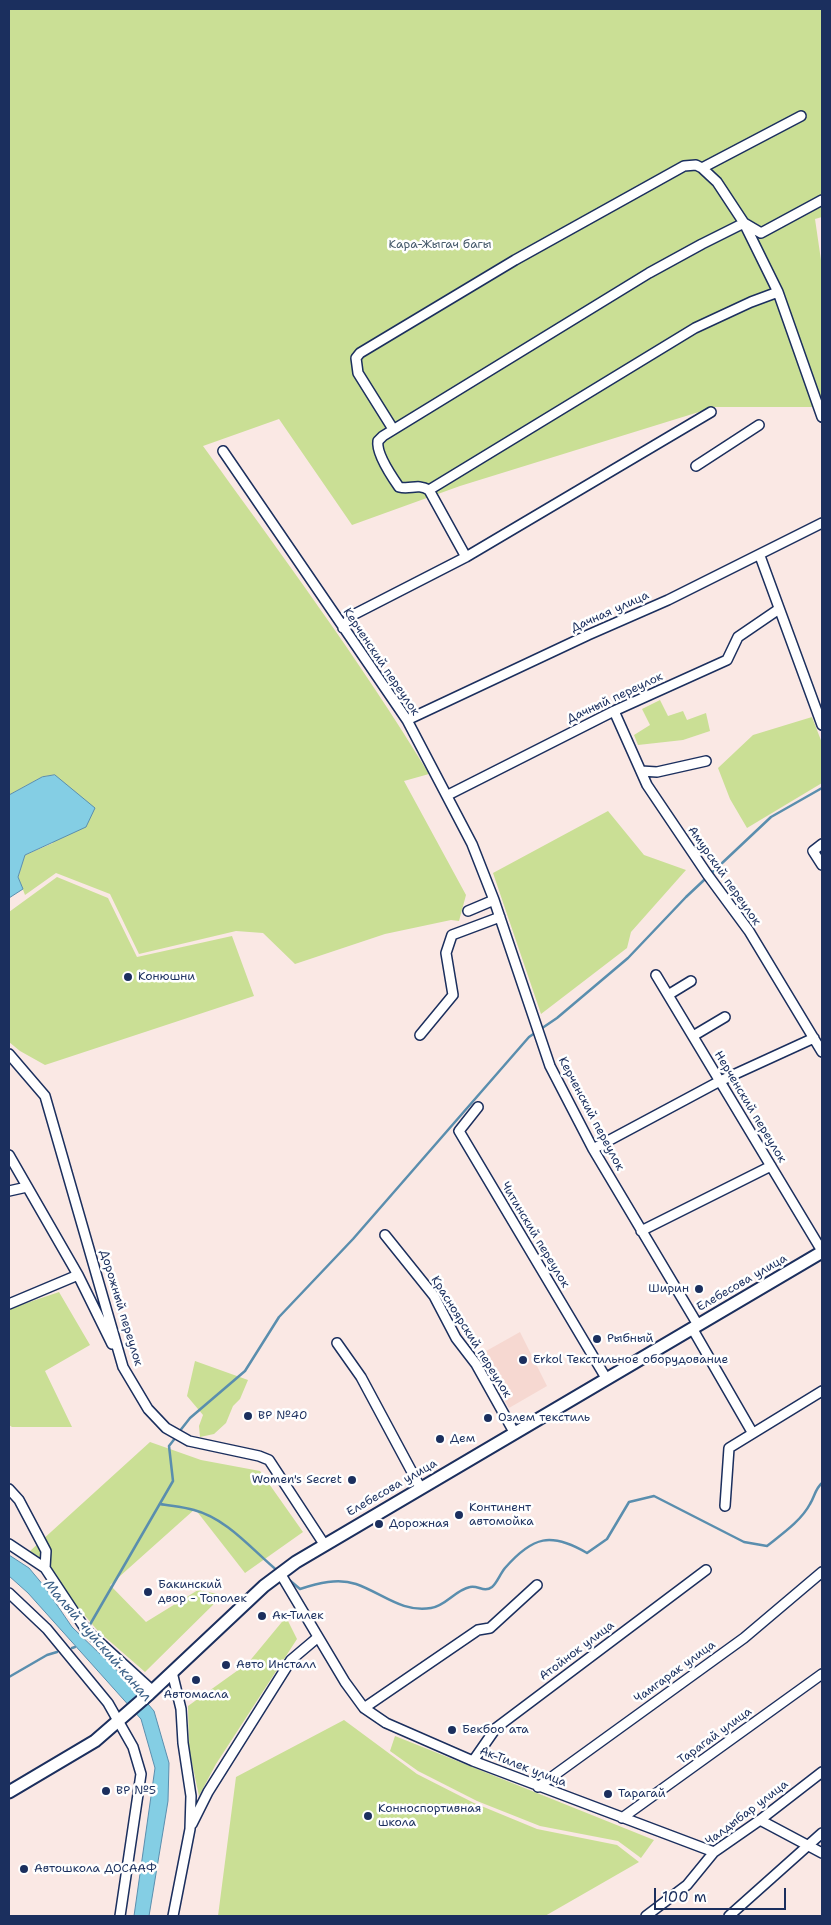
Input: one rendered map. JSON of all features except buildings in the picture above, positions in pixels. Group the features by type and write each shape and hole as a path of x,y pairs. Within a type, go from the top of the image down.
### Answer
{"main road":[{"name":"Елебесова улица","path":"9,1792 95,1741 121,1720 280,1573 324,1544 822,1251"}],"street":[{"path":"702,168 801,116"},
{"path":"393,429 358,373 356,361 358,355 515,260 684,166 696,165 717,182 744,223 778,292 822,418"},
{"path":"744,223 761,233 822,200"},
{"path":"466,556 430,490 421,486 401,488 389,472 378,449 378,443 383,436 649,274 744,223"},
{"path":"430,490 695,328 778,292"},
{"path":"343,628 351,616 466,556 711,412"},
{"path":"696,466 759,425"},
{"name":"Керченский переулок","path":"223,452 407,720 448,795 472,844 494,900 550,1066 592,1149 642,1231 752,1432"},
{"name":"Дачная улица","path":"407,720 588,635 668,600 822,524"},
{"path":"760,556 822,726"},
{"name":"Дачный переулок","path":"448,795 614,710 727,660 738,637 779,609"},
{"name":"Амурский переулок","path":"614,710 647,785 677,831 749,931 822,1052"},
{"path":"641,771 657,772 706,762"},
{"path":"822,844 813,851 822,865"},
{"path":"468,911 494,900"},
{"path":"420,1035 453,995 446,954 452,935 500,917"},
{"name":"Нерченский переулок","path":"656,975 822,1251"},
{"path":"668,995 691,981"},
{"path":"693,1036 725,1017"},
{"path":"592,1149 720,1081 814,1038"},
{"name":"Дорожный переулок","path":"9,1054 45,1096 123,1366 148,1409 166,1428 189,1441 259,1456 269,1460 324,1544"},
{"name":"Читинский переулок","path":"478,1107 459,1131 606,1378"},
{"path":"9,1155 78,1275 123,1366"},
{"path":"642,1231 771,1166"},
{"path":"9,1191 27,1187"},
{"name":"Красноярский переулок","path":"385,1235 434,1296 456,1338 476,1364 514,1432"},
{"path":"9,1304 78,1275"},
{"path":"337,1343 361,1377 420,1487"},
{"path":"726,1506 729,1448 752,1432 822,1391"},
{"path":"9,1489 19,1500 46,1551 45,1568"},
{"path":"9,1544 45,1568 86,1630 151,1692"},
{"name":"Атойнок улица","path":"473,1761 496,1728 706,1570"},
{"name":"Чамгарак улица","path":"538,1787 744,1638 822,1572"},
{"name":"Ак-Тилек улица","path":"280,1573 317,1638 345,1682 364,1708 386,1723 538,1787 714,1852"},
{"path":"364,1708 478,1630 490,1628 538,1585"},
{"path":"9,1592 47,1629 121,1720 133,1747 140,1774 120,1916"},
{"path":"190,1829 208,1792 291,1660 317,1638"},
{"path":"172,1672 181,1709 183,1743 191,1796 190,1829 173,1916"},
{"name":"Тарагай улица","path":"622,1818 822,1674"},
{"name":"Чалдыбар улица","path":"646,1916 687,1885 714,1852 760,1820 822,1772"},
{"path":"760,1820 822,1853"},
{"path":"729,1916 822,1833"}],"shaded area":[{"path":"520,1332 547,1386 509,1408 479,1355"}],"green space":[{"name":"Кара-Жыгач багы","path":"9,9 822,9 822,217 815,219 822,267 822,407 715,407 460,486 352,525 279,419 203,446 347,648 429,774 404,781 466,895 459,921 451,920 385,934 295,964 263,933 236,931 139,954 110,894 56,873 25,895 18,877 25,855 53,843 55,775 42,777 9,795"},
{"path":"660,700 668,716 683,711 687,720 706,713 710,731 683,740 638,745 634,735 650,725 642,709"},
{"path":"812,717 822,743 822,783 747,828 730,799 718,768 753,735"},
{"path":"608,811 644,855 686,870 631,932 627,948 541,1014 493,873"},
{"name":"Конюшни","path":"57,877 108,898 137,957 232,936 254,996 45,1065 20,1051 9,1042 9,912"},
{"path":"59,1292 90,1345 45,1371 72,1427 12,1427 9,1425 9,1309"},
{"path":"195,1361 248,1380 240,1399 233,1406 226,1423 214,1434 200,1437 199,1426 203,1415 187,1396"},
{"path":"150,1442 201,1460 260,1471 303,1532 245,1573 195,1509 110,1585 146,1622 198,1590 223,1595 145,1672 98,1631 30,1551"},
{"path":"286,1617 297,1639 216,1764 199,1796 189,1749 188,1706 248,1663"},
{"name":"Конноспортивная школа","path":"344,1720 417,1774 474,1803 537,1829 617,1845 639,1862 545,1916 218,1916 236,1777"},
{"path":"395,1736 654,1840 641,1858 618,1841 540,1826 477,1801 418,1771 390,1751"}],"water":[{"path":"55,775 95,808 86,827 25,855 18,877 23,889 9,898 9,795 42,777"},
{"path":"9,1555 29,1568 44,1586 72,1627 131,1684 154,1711 169,1763 168,1801 149,1916 134,1916 155,1768 141,1719 28,1593 9,1576"}],"waterway":[{"path":"179,1432 190,1418 245,1371 279,1317 353,1239 529,1037 557,1018 628,958 686,897 771,817 822,788"},
{"name":"Малый чуйский канал","path":"88,1628 173,1481 169,1446 176,1437"},
{"path":"287,1578 300,1589 328,1582 349,1582 401,1605 411,1608 431,1608 436,1607 465,1589 473,1587 489,1589 515,1557 534,1544 553,1540 574,1546 587,1553 607,1539 629,1502 654,1496 744,1542 767,1546 802,1516 822,1483"},
{"path":"160,1504 181,1507 206,1514 240,1536 279,1572"},
{"path":"9,1677 47,1655 57,1652"}],"place":[{"name":"Конюшни","path":"128,977"},
{"name":"Ширин","path":"699,1289"},
{"name":"Рыбный","path":"597,1339"},
{"name":"Erkol Текстильное оборудование","path":"523,1360"},
{"name":"BP №40","path":"248,1416"},
{"name":"Озлем текстиль","path":"488,1418"},
{"name":"Дем","path":"440,1439"},
{"name":"Women's Secret","path":"352,1480"},
{"name":"Континент автомойка","path":"459,1515"},
{"name":"Дорожная","path":"379,1524"},
{"name":"Бакинский двор - Тополек","path":"148,1592"},
{"name":"Ак-Тилек","path":"262,1616"},
{"name":"Авто Инсталл","path":"226,1665"},
{"name":"Автомасла","path":"196,1680"},
{"name":"Бекбоо ата","path":"452,1730"},
{"name":"BP №5","path":"106,1791"},
{"name":"Тарагай","path":"608,1794"},
{"name":"Конноспортивная школа","path":"368,1816"},
{"name":"Автошкола ДОСААФ","path":"24,1869"}]}
